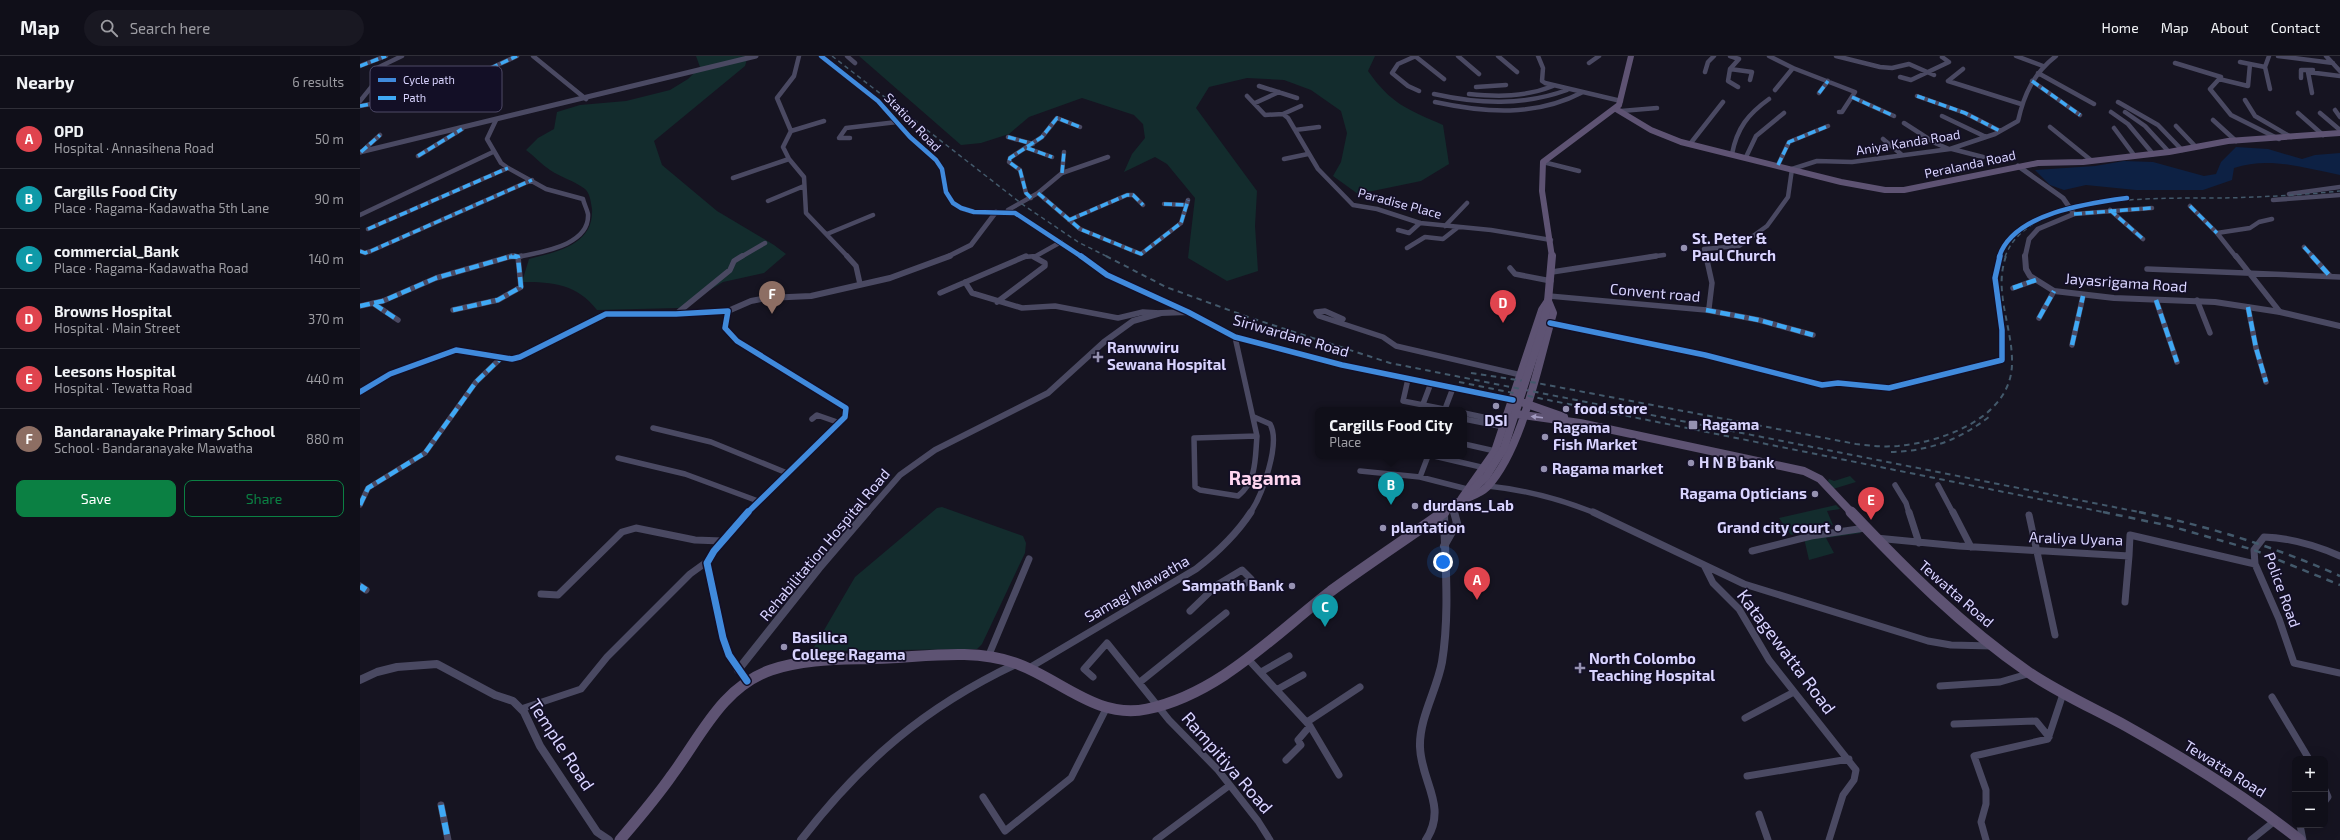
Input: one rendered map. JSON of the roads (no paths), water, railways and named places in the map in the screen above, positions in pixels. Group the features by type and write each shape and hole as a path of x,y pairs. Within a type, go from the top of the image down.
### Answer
{"main road":[{"path":"620,840 682,761 715,710 736,689 747,681 772,670 824,661 935,656 988,657 1029,668 1080,697 1106,709 1131,712 1160,707 1199,688 1247,658 1331,592 1452,507 1486,478 1504,448 1541,332 1549,299 1552,272 1551,240 1540,181 1543,162 1575,136 1619,110 1631,56"},
{"name":"Peralanda Road","path":"1619,110 1655,132 1690,144 1872,188 1894,190 1957,181 2018,166 2038,163 2092,161 2169,152 2236,141 2292,138 2323,135 2340,131"},
{"path":"1452,507 1476,497 1488,486 1504,463 1522,416 1550,324 1553,313 1549,299"},
{"path":"1452,507 1484,468 1495,451 1509,413 1542,310 1549,299"},
{"name":"Tewatta Road","path":"1513,400 1526,403 1580,422"},
{"name":"Tewatta Road","path":"1509,413 1522,416 1580,422 1804,471 1820,479 1898,563 1994,647 2063,694 2124,726 2203,772 2276,820 2300,840"}],"street":[{"path":"360,66 386,56"},
{"path":"381,66 402,56"},
{"path":"495,66 517,56"},
{"path":"533,56 586,98"},
{"path":"361,152 462,129 756,56"},
{"path":"791,131 776,98 794,76 799,56"},
{"name":"Station Road","path":"821,56 877,100 896,122 940,165 946,193 952,202 968,211 996,212"},
{"path":"847,56 855,63"},
{"path":"1419,91 1408,86 1392,73 1393,68 1401,61 1415,56 1444,79"},
{"path":"1458,56 1479,74"},
{"path":"1498,56 1517,72"},
{"path":"1538,56 1543,68 1542,81 1567,90 1583,92 1621,101"},
{"path":"1589,63 1599,56"},
{"path":"1705,72 1708,62 1714,56"},
{"path":"1730,56 1738,58 1730,69 1728,81 1738,87"},
{"path":"1769,56 1793,68 1855,92 1842,112 1839,112"},
{"path":"1836,56 1880,67 1892,68 1907,63 1934,75"},
{"path":"2016,56 2043,66"},
{"name":"Aniya Kanda Road","path":"1792,169 1817,161 1852,162 1951,149 1986,137 2018,121 2024,95 2032,81 2043,66 2056,56"},
{"path":"2270,56 2265,67 2270,89"},
{"path":"2278,56 2333,63"},
{"path":"2326,56 2340,71"},
{"path":"1900,77 1912,80 1949,62 1942,57"},
{"path":"2240,62 2265,67"},
{"path":"2176,63 2221,76 2210,89 2224,103 2228,113 2264,128 2279,139"},
{"path":"2219,79 2248,86 2250,64"},
{"path":"1775,90 1793,68"},
{"path":"1730,69 1752,72 1750,80"},
{"path":"1962,69 1948,79 1948,81 2021,104"},
{"path":"2301,78 2301,70 2304,69 2340,76"},
{"path":"2312,93 2308,72 2317,72"},
{"path":"2038,73 2094,104"},
{"path":"1819,93 1828,81"},
{"path":"2032,81 2080,116"},
{"path":"1476,87 1506,85"},
{"path":"1259,86 1297,98"},
{"path":"1469,94 1497,96 1539,92 1553,86"},
{"path":"1491,87 1497,96"},
{"path":"360,100 370,88"},
{"path":"1434,94 1492,103 1528,101 1554,96 1567,90"},
{"path":"1255,103 1278,92"},
{"path":"1435,102 1472,109 1520,110 1563,102 1583,92"},
{"path":"1247,96 1265,115 1283,114 1301,106"},
{"path":"1917,96 1964,113 2000,131"},
{"path":"1852,97 1894,116"},
{"path":"1732,154 1735,136 1742,122 1753,110 1769,99"},
{"path":"2245,100 2256,116 2292,138"},
{"path":"1690,144 1707,125 1723,102"},
{"path":"2118,102 2158,125 2182,150"},
{"path":"360,106 370,104"},
{"path":"1619,110 1657,108"},
{"path":"2335,110 2340,117"},
{"path":"2111,112 2128,124 2153,154"},
{"path":"2125,112 2145,126 2169,152"},
{"path":"1746,157 1756,136 1784,113"},
{"path":"2298,113 2323,135"},
{"path":"2320,113 2340,131"},
{"name":"Paradise Place","path":"1283,114 1288,118 1296,130 1318,170 1353,205 1377,209 1420,223 1458,228 1491,230 1551,240"},
{"path":"1942,116 1986,137"},
{"path":"1031,198 1026,193 1020,170 1009,162 1010,158 1042,137 1057,118 1080,127"},
{"path":"360,306 374,304 436,278 513,256 518,257 556,248 575,240 585,228 588,209 583,199 546,189 501,163 493,152 487,139 496,120"},
{"path":"2213,120 2236,141"},
{"path":"824,121 791,131 783,148 789,159 804,177 806,213 856,266 860,284"},
{"path":"850,138 839,138 846,128 896,122"},
{"path":"1904,123 1935,143 1982,157"},
{"path":"1778,165 1789,142 1828,126"},
{"path":"2050,126 2092,161"},
{"path":"2176,126 2196,147"},
{"path":"1296,130 1319,127"},
{"path":"2114,128 2134,155"},
{"path":"418,156 462,129"},
{"path":"361,152 380,135"},
{"path":"1008,137 1032,144"},
{"path":"1883,139 1902,155"},
{"path":"1027,148 1052,158"},
{"path":"360,214 493,152"},
{"path":"1062,173 1064,152"},
{"path":"1284,159 1308,154"},
{"path":"360,392 397,371 456,350 512,359 530,354 606,314 676,314 728,311 751,301 767,298 811,296 890,278 960,253 971,245 996,212 1008,210 1031,198 1062,173 1108,157"},
{"path":"733,178 789,159"},
{"path":"1543,162 1579,171"},
{"path":"2018,166 2063,198 2074,214 2110,210 2152,208"},
{"path":"368,229 508,168"},
{"name":"Convent road","path":"1549,299 1706,310 1708,308 1712,283 1704,249 1709,247 1738,246 1767,226 1788,197 1792,169"},
{"path":"360,250 365,253 371,251 532,180"},
{"path":"768,202 804,186"},
{"path":"2289,194 2340,187"},
{"path":"1038,193 1080,229 1141,254 1180,223 1187,202 1164,204"},
{"path":"1069,220 1128,195 1133,195 1143,205"},
{"path":"2273,200 2340,195"},
{"path":"1550,324 1705,355 1822,384 1838,383 1889,388 2002,360 2002,335 1995,276 1997,261 2008,243 2026,226 2068,206 2127,198"},
{"path":"1445,226 1467,203"},
{"path":"2190,206 2216,233 2280,312"},
{"name":"Siriwardane Road","path":"1008,210 1061,242 1107,275 1188,312 1235,337 1324,360 1513,400"},
{"path":"2110,210 2143,239"},
{"name":"Jayasrigama Road","path":"2074,214 2038,229 2029,239 2024,260 2026,269 2030,276 2054,291 2083,296 2156,300 2198,300 2248,306 2340,326"},
{"path":"827,234 873,215"},
{"path":"2216,233 2250,228 2258,222 2272,219"},
{"path":"1398,230 1409,232 1420,223"},
{"path":"1407,248 1425,237 1440,240 1446,239 1458,228"},
{"path":"1034,257 1061,242"},
{"path":"676,314 730,270 734,261 765,243"},
{"path":"2304,247 2330,276"},
{"path":"1552,272 1664,255"},
{"path":"940,293 1027,256 1034,257 1045,263 1045,266 998,302"},
{"path":"454,310 504,298 515,292 521,287 518,257"},
{"path":"1510,268 1516,274 1551,281"},
{"path":"2147,269 2340,277"},
{"path":"2013,288 2036,280"},
{"path":"965,282 972,293 1022,308 1056,306 1110,318 1118,318 1143,312 1161,313"},
{"path":"2039,318 2043,308 2054,291"},
{"path":"2072,345 2083,296"},
{"path":"2156,300 2177,362"},
{"path":"2198,300 2210,333"},
{"path":"374,304 398,320"},
{"path":"2248,306 2256,348 2266,382"},
{"path":"1706,310 1759,320 1812,335"},
{"path":"521,709 581,688 607,657 690,574 708,561 722,541 758,500 846,418 846,408 737,342 725,328 728,311"},
{"name":"Rehabilitation Hospital Road","path":"738,670 820,568 900,475 935,450 1048,393 1104,342 1133,320 1161,313 1188,312"},
{"path":"1341,322 1383,336 1396,346 1521,376"},
{"path":"1235,337 1243,382 1254,417 1257,436 1253,472 1246,492 1238,496 1200,490 1195,487 1194,438 1257,436"},
{"path":"360,505 368,488 425,452 476,382 502,357"},
{"path":"1408,379 1402,399 1435,407"},
{"path":"1423,404 1431,383"},
{"path":"1448,407 1452,388"},
{"path":"1467,414 1505,425"},
{"path":"812,419 818,415 840,423"},
{"name":"Samagi Mawatha","path":"1029,668 1181,582 1211,559 1236,535 1261,495 1270,470 1274,434 1272,426 1266,420 1254,417"},
{"path":"1467,419 1505,425"},
{"path":"653,428 711,442 787,473"},
{"path":"1467,445 1495,451"},
{"path":"618,458 685,474 758,500"},
{"path":"1420,477 1427,459"},
{"path":"1446,459 1484,468"},
{"path":"1360,471 1420,477 1467,489"},
{"path":"1895,485 1906,504 1919,543"},
{"path":"1938,485 1971,547"},
{"path":"1488,486 1520,491 1564,501 1650,539 1705,567 1788,600 1937,643 1994,647"},
{"path":"1443,547 1457,523 1452,507"},
{"path":"1426,840 1435,822 1436,805 1421,761 1420,745 1442,663 1445,629 1443,547 1452,507"},
{"path":"2029,515 2035,551 2055,635"},
{"path":"542,594 554,596 558,595 622,532 627,529 636,528 696,540 722,541"},
{"path":"1752,551 1811,536 1865,528"},
{"name":"Araliya Uyana","path":"1875,538 1971,547 2129,556 2130,535 2255,564"},
{"name":"Police Road","path":"2340,556 2322,548 2287,538 2264,537 2254,550 2255,564 2279,619 2294,662 2340,673"},
{"path":"2125,602 2129,556"},
{"path":"988,657 1029,559"},
{"path":"708,561 723,638 729,655 747,681"},
{"name":"Katagewatta Road","path":"1705,567 1713,583 1739,609 1769,660 1849,759 1856,770 1854,780 1843,796 1829,840"},
{"path":"1190,611 1217,585 1242,570 1252,579 1243,585"},
{"path":"1140,682 1226,614"},
{"name":"Rampitiya Road","path":"1093,677 1084,669 1107,643 1140,682 1169,720 1230,786 1258,821 1270,840"},
{"path":"1261,672 1289,656"},
{"path":"1247,658 1278,689 1309,724 1340,775"},
{"name":"Temple Road","path":"360,680 377,672 397,667 438,664 495,695 513,701 521,709 540,746 597,832 609,840"},
{"path":"801,840 820,814 856,776 921,718 958,693 1016,664"},
{"path":"1940,686 2000,682 2032,673"},
{"path":"1278,689 1303,675"},
{"path":"1286,760 1301,745 1298,740 1309,724 1360,687"},
{"path":"1746,718 1794,692"},
{"path":"1986,840 1982,822 1986,804 1986,790 1974,756 2048,739 2063,694"},
{"path":"2272,697 2307,756"},
{"path":"983,797 1005,831 1071,778 1106,709"},
{"path":"1954,724 2036,721 2049,737"},
{"path":"1747,776 1849,759"},
{"path":"1156,840 1230,786"},
{"path":"441,805 448,840"},
{"path":"1758,814 1768,840"},
{"path":"2251,840 2276,820"},
{"path":"2301,828 2303,840"}],"water":[{"path":"2236,147 2268,149 2302,159 2315,155 2340,153 2340,175 2287,164 2260,163 2234,168 2232,180 2203,190 2136,190 2086,185 2064,190 2050,185 2035,170 2095,166 2124,161 2153,162 2204,176 2216,174 2221,162"}],"railway":[{"path":"832,56 1022,204 1078,242 1106,256"},
{"path":"2005,257 2019,235 2041,220 2070,209 2136,199 2254,197 2340,191"},
{"path":"1106,256 1166,287 1248,317 1390,363 2139,512"},
{"path":"1471,373 1537,383 1856,444 1872,446 1898,446 1915,444 1953,433 1971,424 1987,413 2000,399 2009,383 2012,364 2010,337 2002,297 2003,270 2006,256"},
{"path":"1459,382 2108,513"},
{"path":"1891,452 1918,449 1944,443 1967,432 1990,416"},
{"path":"2103,512 2170,526 2254,550 2340,585"},
{"path":"2139,512 2144,513"},
{"path":"2139,512 2191,524 2241,538 2316,565 2340,576"}],"place":[{"name":"St. Peter & Paul Church","path":"1684,248"},
{"name":"Bandaranayake Primary School","path":"772,314"},
{"name":"Browns Hospital","path":"1503,323"},
{"name":"Ranwwiru Sewana Hospital","path":"1098,357"},
{"name":"DSI","path":"1496,406"},
{"name":"food store","path":"1566,409"},
{"name":"Ragama","path":"1693,425"},
{"name":"Ragama Fish Market","path":"1545,437"},
{"name":"H N B bank","path":"1691,463"},
{"name":"Ragama market","path":"1544,469"},
{"name":"Ragama Opticians","path":"1815,494"},
{"name":"Cargills Food City","path":"1391,505"},
{"name":"durdans_Lab","path":"1415,506"},
{"name":"Leesons Hospital","path":"1871,520"},
{"name":"plantation","path":"1383,528"},
{"name":"Grand city court","path":"1838,528"},
{"name":"Sampath Bank","path":"1292,586"},
{"name":"OPD","path":"1477,600"},
{"name":"commercial_Bank","path":"1325,627"},
{"name":"Basilica College Ragama","path":"784,647"},
{"name":"North Colombo Teaching Hospital","path":"1580,668"}],"district":[{"name":"Ragama","path":"1265,478"}]}
